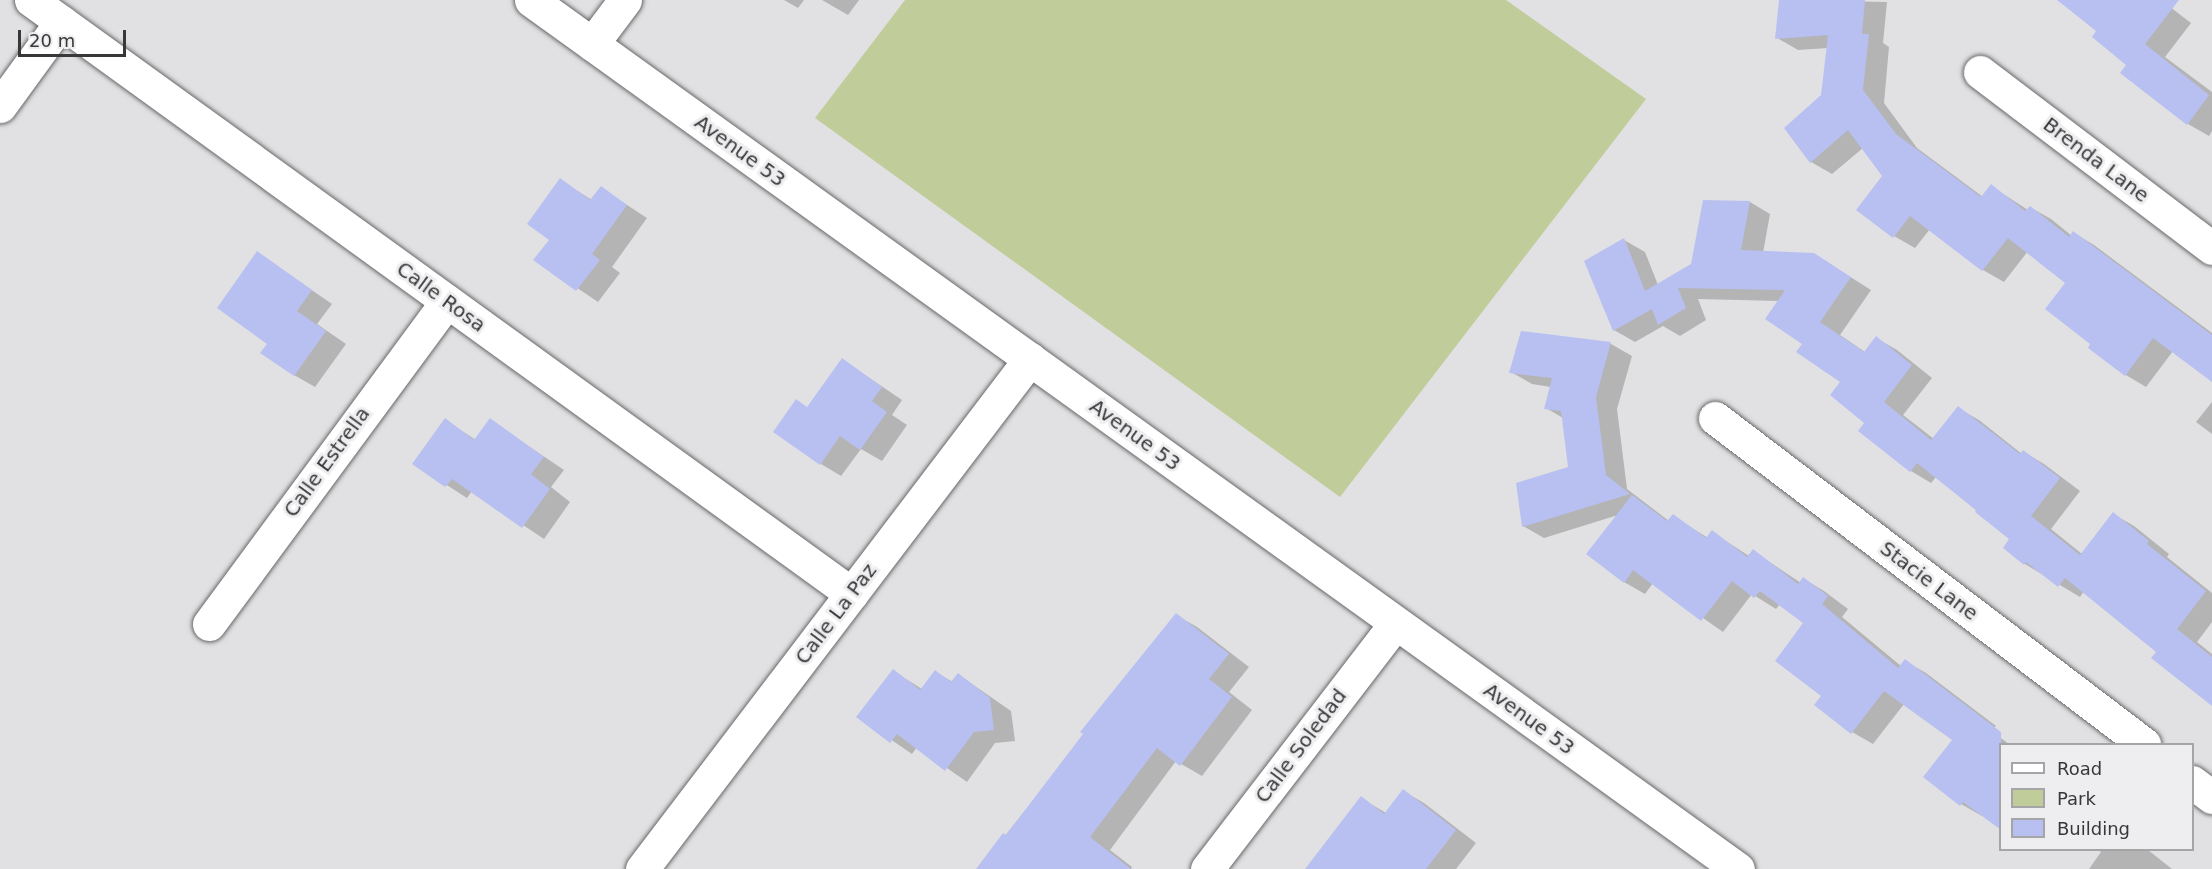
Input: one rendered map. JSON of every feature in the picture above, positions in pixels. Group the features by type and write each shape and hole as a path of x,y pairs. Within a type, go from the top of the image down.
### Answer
{"street":[{"name":"Calle Rosa","path":"31,0 852,594"},
{"name":"Avenue 53","path":"531,0 1738,869"},
{"path":"592,44 625,0"},
{"path":"0,106 61,22"},
{"name":"Brenda Lane","path":"1980,72 2212,248"},
{"name":"Calle Estrella","path":"209,624 447,301"},
{"name":"Calle La Paz","path":"642,869 1030,359"},
{"name":"Stacie Lane","path":"1715,418 2143,743"},
{"name":"Calle Soledad","path":"1207,869 1396,622"},
{"path":"2194,783 2212,796"}],"green space":[{"path":"905,0 1506,0 1646,99 1340,497 815,118"}],"building":[{"path":"1779,0 1865,0 1862,34 1869,34 1863,90 1896,134 1981,197 1991,184 2025,211 2030,206 2069,237 2073,231 2212,335 2212,382 2153,338 2125,376 2088,348 2090,344 2045,309 2065,283 2008,238 1982,271 1910,216 1893,238 1856,210 1882,176 1848,130 1810,163 1784,128 1821,95 1828,35 1775,39"},
{"path":"2057,0 2179,0 2145,44 2209,95 2187,125 2120,73 2126,65 2092,37 2096,31"},
{"path":"560,178 590,200 601,186 627,205 592,254 600,260 576,291 533,260 549,240 527,224"},
{"path":"1703,200 1750,201 1741,250 1814,253 1851,277 1820,322 1864,352 1876,336 1912,365 1884,402 1931,440 1958,406 2020,454 2023,450 2060,478 2031,516 2080,555 2113,512 2149,541 2147,544 2206,591 2177,629 2212,657 2212,706 2151,658 2156,652 2065,578 2058,587 2026,562 2024,565 2003,548 2009,539 1917,463 1910,472 1858,431 1864,423 1830,395 1840,382 1796,352 1802,344 1765,319 1785,290 1678,288 1686,308 1658,325 1652,309 1613,331 1584,261 1624,238 1645,291 1691,264"},
{"path":"257,251 312,290 297,311 326,331 294,376 260,353 267,344 217,308"},
{"path":"1521,331 1611,342 1596,397 1606,475 1630,494 1522,527 1516,483 1568,467 1561,411 1544,409 1552,378 1509,373"},
{"path":"842,358 882,387 872,401 887,412 860,450 840,436 820,465 773,432 796,399 807,407"},
{"path":"445,418 474,440 490,418 544,457 531,474 550,489 522,528 452,479 445,487 412,464"},
{"path":"1632,495 1667,521 1673,514 1706,538 1712,530 1747,557 1753,549 1798,584 1803,577 1828,596 1822,604 1898,668 1905,659 2001,732 1999,829 1963,802 1960,806 1923,777 1952,740 1884,691 1851,734 1814,705 1821,696 1775,661 1803,623 1760,591 1754,598 1732,581 1701,621 1633,570 1624,583 1586,554"},
{"path":"1176,613 1229,654 1209,679 1232,697 1180,766 1157,748 1090,837 1131,869 976,869 1003,833 1006,835 1083,734 1080,732"},
{"path":"893,669 920,690 935,670 951,682 958,673 990,698 994,730 974,732 945,771 897,734 890,743 856,717"},
{"path":"1403,789 1456,830 1426,869 1305,869 1361,796 1384,814"}]}
